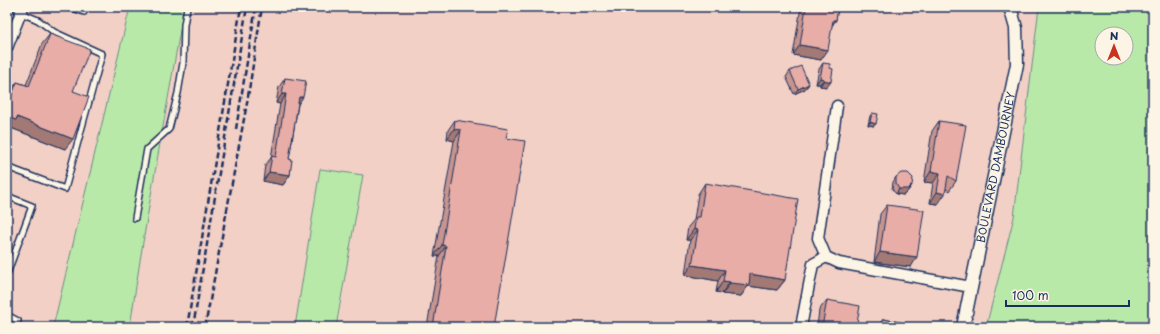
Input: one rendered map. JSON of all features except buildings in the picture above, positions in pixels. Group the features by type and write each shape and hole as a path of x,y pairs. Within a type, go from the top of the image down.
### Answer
{"street":[{"name":"BOULEVARD DAMBOURNEY","path":"963,327 1017,64 1016,28 1010,7"},
{"path":"7,48 20,9"},
{"path":"837,106 818,238 826,256 839,263 971,287"},
{"path":"801,327 813,264 826,256"}],"lane":[{"path":"70,7 84,12 86,7"},
{"path":"135,218 148,149 169,129 178,93 183,63 184,25 187,7"},
{"path":"7,167 65,189 102,54 54,32 20,9"},
{"path":"7,196 32,206 7,274"},
{"path":"7,315 18,321"}],"shaded area":[{"path":"7,7 130,7 53,327 7,327"},
{"path":"184,7 1039,7 1014,217 986,327 337,327 363,176 320,169 295,327 130,327 138,271"}],"green space":[{"path":"130,7 184,7 149,207 130,327 53,327"},
{"path":"1039,7 1153,7 1153,327 986,327 1014,217"},
{"path":"320,169 363,175 336,327 295,327"}],"railway":[{"path":"187,327 241,7"},
{"path":"193,327 247,7"},
{"path":"236,129 256,7"},
{"path":"205,327 247,103 262,7"}]}
